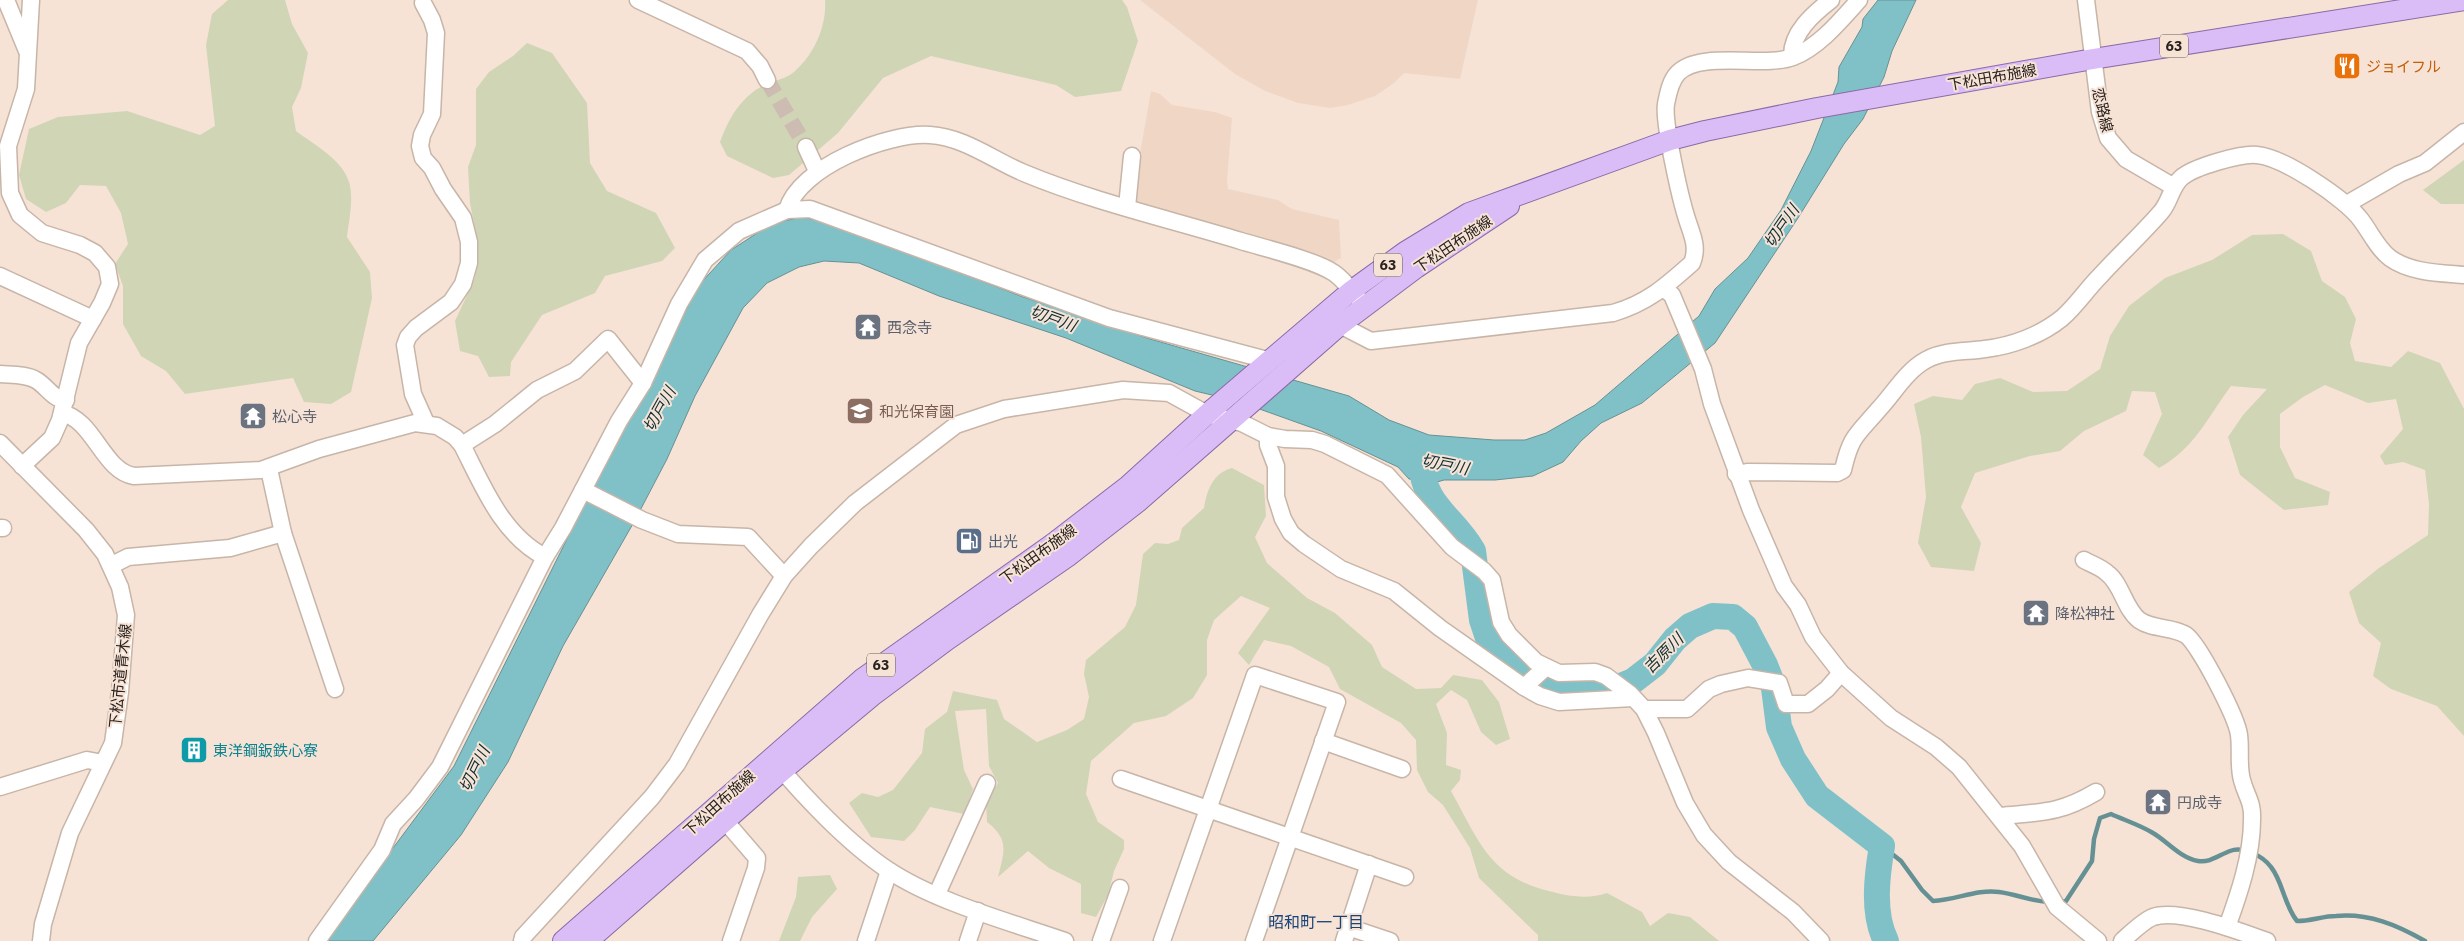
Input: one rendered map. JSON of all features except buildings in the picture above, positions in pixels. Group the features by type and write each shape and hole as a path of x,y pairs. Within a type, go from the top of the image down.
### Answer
{"main road":[{"name":"下松田布施線","path":"1334,318 1351,291 1405,252 1469,212 1670,140 1817,108 2094,59 2464,0"},
{"name":"下松田布施線","path":"588,941 726,822 777,764 862,679 1054,543 1222,414 1273,366 1334,318 1365,306 1416,268 1529,192"},
{"name":"下松田布施線","path":"563,941 777,764"}],"street":[{"path":"6,0 30,58"},
{"path":"22,466 52,438 64,406 79,343 110,284 107,267 95,253 80,245 42,233 20,215 10,193 8,146 26,89 30,58 31,0"},
{"path":"638,0 747,51 760,66 767,80"},
{"path":"1792,57 1792,47 1796,36 1818,10 1831,0"},
{"path":"1334,318 1371,341 1613,314 1636,306 1663,288 1692,264 1695,255 1695,240 1686,216 1665,112 1669,88 1678,73 1690,66 1709,62 1792,57 1809,48 1859,0"},
{"name":"恋路線","path":"2086,0 2100,112 2108,138 2126,159 2174,187"},
{"path":"423,4 432,20 436,33 432,114 422,135 420,146 423,158 432,168 443,189 463,218 469,242 469,264 462,284 451,302 416,328 408,337 405,345 413,394 426,423"},
{"path":"2347,204 2399,174 2425,163 2464,132"},
{"path":"787,210 790,197 817,170 837,159 902,137 929,134 950,138 1024,173 1087,196 1316,265 1334,273 1365,306"},
{"path":"806,147 817,170"},
{"path":"1736,474 1747,472 1837,474 1843,470 1849,446 1857,432 1879,410 1910,372 1926,360 1944,353 2008,345 2040,332 2063,317 2162,211 2174,187 2181,178 2191,172 2227,160 2254,154 2266,156 2282,163 2347,204 2361,219 2376,244 2390,258 2404,266 2425,271 2464,275"},
{"path":"1126,207 1132,156"},
{"path":"317,941 382,850 393,824 416,799 440,767 545,557 585,491 619,421 643,383 679,304 706,260 740,231 787,210 810,209 1109,318 1273,366"},
{"path":"0,276 93,319"},
{"path":"1663,288 1672,295 1701,364 1736,474 1784,586 1798,605 1822,650 1841,673 1890,718 1936,747 1959,767 2000,816 2022,846 2054,902 2098,941"},
{"path":"462,445 495,424 537,390 575,371 608,339 643,383"},
{"path":"0,374 30,377 38,381 79,421 125,475 269,468 319,449 354,439 415,424 426,423 438,426 462,445 499,517 536,553 545,557"},
{"path":"522,941 523,937 652,797 677,764 760,615 784,576 811,546 855,503 956,425 1004,410 1123,390 1169,393 1222,414 1268,436 1312,440 1326,444 1387,475 1452,547 1484,571 1492,580 1501,622 1509,635 1536,662 1558,673 1595,672 1606,676 1636,701 1656,733 1685,803 1704,835 1729,862 1794,912 1821,941"},
{"path":"1268,436 1268,445 1276,466 1276,497 1283,519 1291,533 1304,544 1341,568 1394,591 1440,628 1524,687 1540,696 1559,702 1636,701 1687,709 1709,689 1748,678 1779,683 1786,704 1808,704 1827,689 1841,673"},
{"name":"下松市道青木線","path":"0,443 86,530 112,564 126,614 126,630 113,743 70,833 47,906 41,941"},
{"path":"269,468 283,532 335,689"},
{"path":"585,491 642,520 678,534 748,537 784,576"},
{"path":"112,564 128,557 230,548 283,532"},
{"path":"2084,560 2108,573 2128,607 2139,619 2150,625 2167,628 2186,635 2197,646 2236,719 2242,781 2251,800 2252,820 2248,852 2227,927"},
{"path":"1524,687 1545,668"},
{"path":"1162,941 1255,675 1336,702 1254,941"},
{"path":"1323,741 1402,769"},
{"path":"0,787 87,760 103,763"},
{"path":"777,764 842,832 889,871 978,911 1065,941"},
{"path":"1121,778 1405,877"},
{"path":"937,894 987,783"},
{"path":"2000,816 2054,811 2073,805 2096,792"},
{"path":"726,822 757,858 756,868 731,941"},
{"path":"1369,864 1346,934 1390,941"},
{"path":"866,941 889,871"},
{"path":"1101,941 1120,888"},
{"path":"968,941 978,911"},
{"path":"2122,941 2152,917 2165,915 2227,927 2267,941"}],"shaded area":[{"path":"1140,0 1478,0 1460,79 1404,73 1394,83 1375,96 1348,105 1330,108 1298,103 1265,91 1235,74"},
{"path":"1151,91 1160,94 1172,105 1215,112 1232,118 1228,189 1278,200 1292,209 1339,220 1341,258 1334,262 1136,204 1139,159"}],"green space":[{"path":"228,0 285,0 292,24 308,53 301,88 292,107 296,131 334,159 349,182 351,202 347,237 370,272 372,298 351,392 331,404 304,402 293,378 185,394 166,371 141,356 123,324 123,286 115,264 128,244 121,213 106,186 80,185 66,203 46,212 26,199 19,175 29,129 58,117 127,111 200,135 215,126 206,45 212,14"},
{"path":"825,0 1122,0 1127,7 1138,41 1121,91 1075,97 1056,85 931,56 883,78 838,133 789,175 773,178 727,156 720,142 733,115 747,97 763,86 790,75 808,57 818,39 824,20"},
{"path":"527,43 552,53 587,103 590,163 607,191 656,213 675,248 662,261 605,276 595,293 542,315 511,362 510,376 489,377 478,356 460,351 455,321 475,278 478,244 470,203 468,167 476,145 476,89 489,72 513,56"},
{"path":"2464,160 2464,204 2441,204 2423,190"},
{"path":"2283,234 2311,251 2322,281 2345,297 2356,319 2350,343 2355,361 2391,367 2408,351 2440,363 2464,409 2464,736 2437,706 2391,689 2373,676 2381,643 2359,623 2349,592 2379,568 2428,535 2429,504 2425,470 2403,462 2385,465 2380,456 2403,429 2396,399 2368,403 2325,385 2303,397 2280,414 2280,447 2295,478 2330,492 2328,505 2284,510 2240,475 2228,437 2243,415 2267,389 2231,386 2200,432 2182,451 2159,468 2143,455 2162,414 2155,392 2132,391 2126,411 2084,431 2060,451 2030,456 1975,473 1961,507 1981,543 1974,571 1931,567 1918,543 1926,497 1921,437 1914,404 1933,396 1962,400 1975,384 2000,378 2033,392 2067,391 2100,369 2110,336 2129,306 2165,278 2212,260 2252,235"},
{"path":"1232,468 1264,485 1266,516 1255,537 1267,563 1307,598 1335,613 1372,645 1382,667 1416,689 1441,688 1453,675 1482,680 1499,702 1510,739 1496,745 1481,732 1467,700 1451,690 1436,704 1447,733 1446,765 1461,770 1460,780 1451,791 1479,842 1501,868 1515,878 1532,886 1560,894 1587,897 1607,893 1642,912 1650,926 1668,913 1690,917 1719,941 1538,941 1538,935 1479,878 1470,848 1443,805 1428,792 1417,770 1416,740 1401,723 1340,689 1329,667 1291,646 1264,640 1249,665 1238,653 1270,608 1241,596 1214,620 1207,640 1207,675 1193,698 1166,716 1134,723 1091,761 1086,794 1098,822 1124,840 1124,849 1114,871 1108,895 1096,917 1081,913 1081,884 1049,868 1028,851 998,877 1003,847 999,835 987,822 986,801 998,783 989,766 986,709 955,711 964,770 973,789 964,814 930,807 915,830 904,841 871,837 849,803 862,793 878,797 893,790 922,753 925,729 947,712 953,691 997,700 1004,719 1037,742 1067,730 1084,719 1089,697 1084,674 1086,660 1125,627 1136,605 1143,554 1155,543 1168,544 1179,540 1182,528 1204,508 1212,483 1225,470"},
{"path":"830,875 837,889 812,917 800,941 779,941 796,897 798,877"}],"water":[{"name":"切戸川","path":"1878,0 1916,0 1892,51 1884,77 1863,119 1844,144 1798,218 1715,343 1642,403 1601,423 1581,441 1563,462 1533,476 1495,480 1444,480 1437,482 1409,479 1398,467 1321,431 1237,401 1195,391 1066,338 939,296 859,263 824,261 799,267 767,283 743,308 695,396 667,459 634,522 563,646 508,762 461,835 373,941 324,941 454,766 571,531 699,285 731,250 762,230 784,221 802,217 834,224 1023,297 1150,339 1349,396 1389,420 1429,435 1494,440 1525,440 1546,433 1595,405 1699,316 1715,289 1748,258 1781,210 1811,151 1838,82 1839,67 1862,27 1863,19"}],"waterway":[{"name":"吉原川","path":"1421,461 1427,490 1440,510 1473,551 1482,620 1488,638 1512,667 1543,687 1571,694 1608,691 1633,681 1655,664 1675,639 1690,626 1713,616 1733,617 1745,627 1765,665 1774,688 1779,727 1793,759 1817,796 1882,846 1877,881 1877,906 1886,941"},
{"path":"2058,902 2066,901 2092,861 2094,839 2100,818 2111,814 2148,830 2191,859 2207,861 2235,850 2247,851 2258,856 2275,873 2289,908 2297,921 2331,916 2360,916 2393,925 2425,941"},
{"path":"1882,846 1901,861 1922,890 1933,901 1991,891 2050,902"}],"tunnel":[{"path":"767,80 806,147"}],"place":[{"name":"ジョイフル","path":"2347,66"},
{"name":"西念寺","path":"868,327"},
{"name":"和光保育園","path":"860,411"},
{"name":"松心寺","path":"253,416"},
{"name":"出光","path":"969,541"},
{"name":"降松神社","path":"2036,613"},
{"name":"東洋鋼鈑鉄心寮","path":"194,750"},
{"name":"円成寺","path":"2158,802"}],"district":[{"name":"昭和町一丁目","path":"1316,922"}]}
